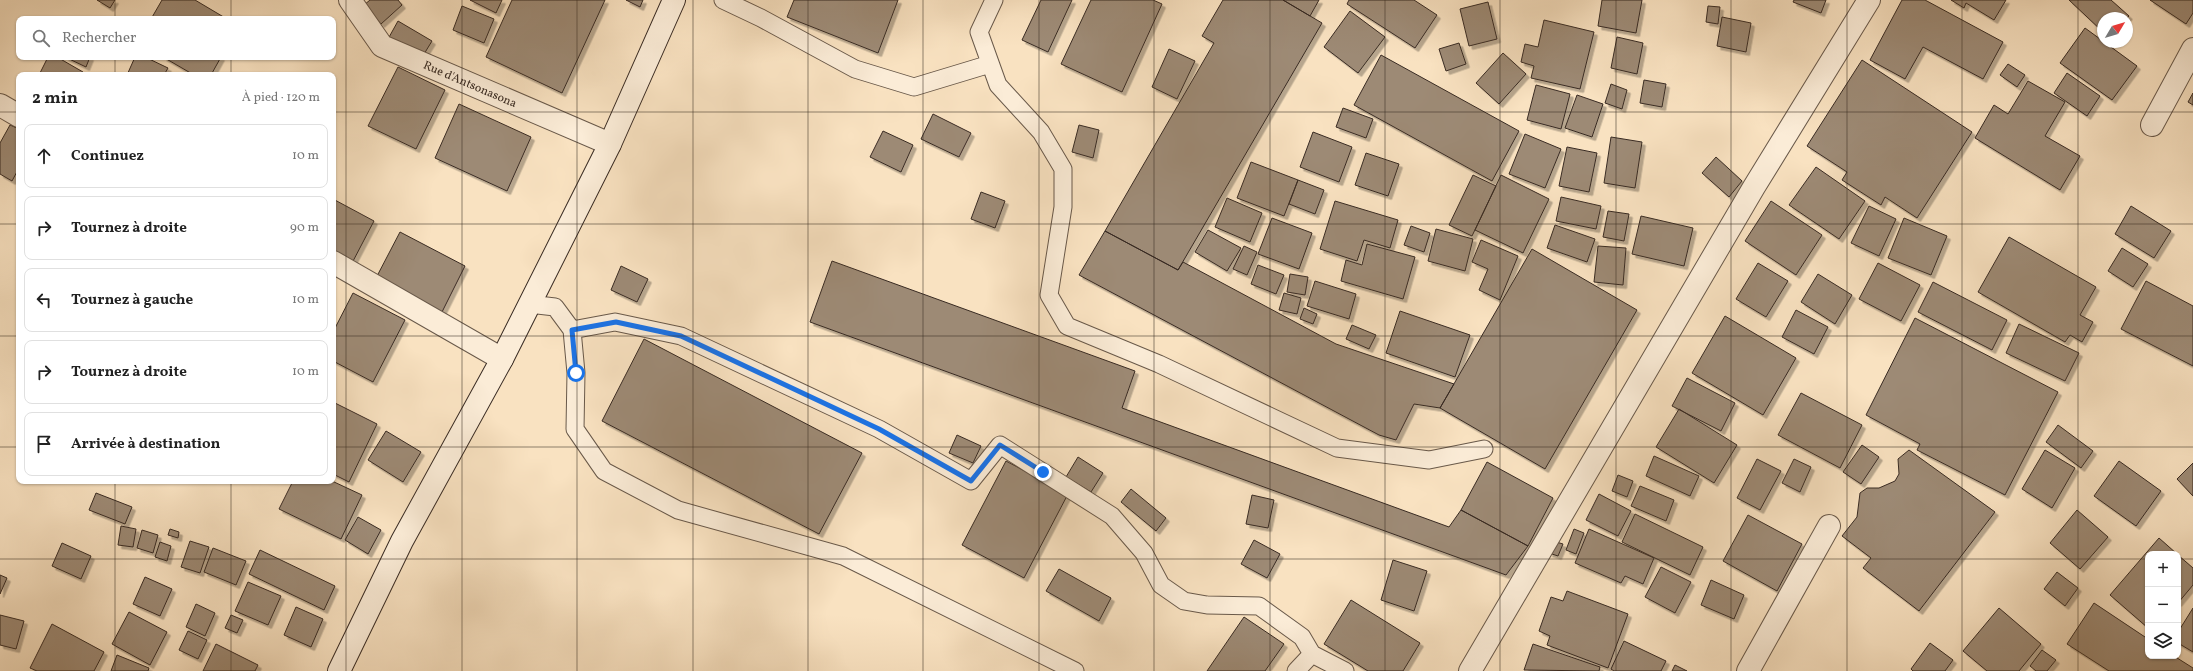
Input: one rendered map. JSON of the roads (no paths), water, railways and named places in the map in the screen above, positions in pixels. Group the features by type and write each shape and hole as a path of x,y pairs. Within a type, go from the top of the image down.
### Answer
{"street":[{"name":"Rue d'Antsonasona","path":"350,0 382,46 610,144"},
{"path":"338,671 402,541 502,359 610,144 674,0"},
{"path":"1470,671 1754,187 1870,0"},
{"path":"2152,125 2193,49"},
{"path":"0,105 16,114"},
{"path":"336,264 502,359"},
{"path":"1748,671 1829,526"}],"lane":[{"path":"723,0 761,18 855,68 914,87 990,64"},
{"path":"994,0 979,32 998,85 1041,132 1063,169 1064,207 1049,295 1067,326 1159,364 1337,448 1429,460 1484,449"},
{"path":"529,304 555,307 572,330 576,373 575,430 604,471 678,510 843,556 1075,671"},
{"path":"572,330 616,322 681,336 879,429 971,481 1000,445 1112,516 1144,553 1161,585 1184,601 1200,604 1259,606 1302,636 1312,654 1345,671"},
{"path":"1296,671 1312,654"}]}
